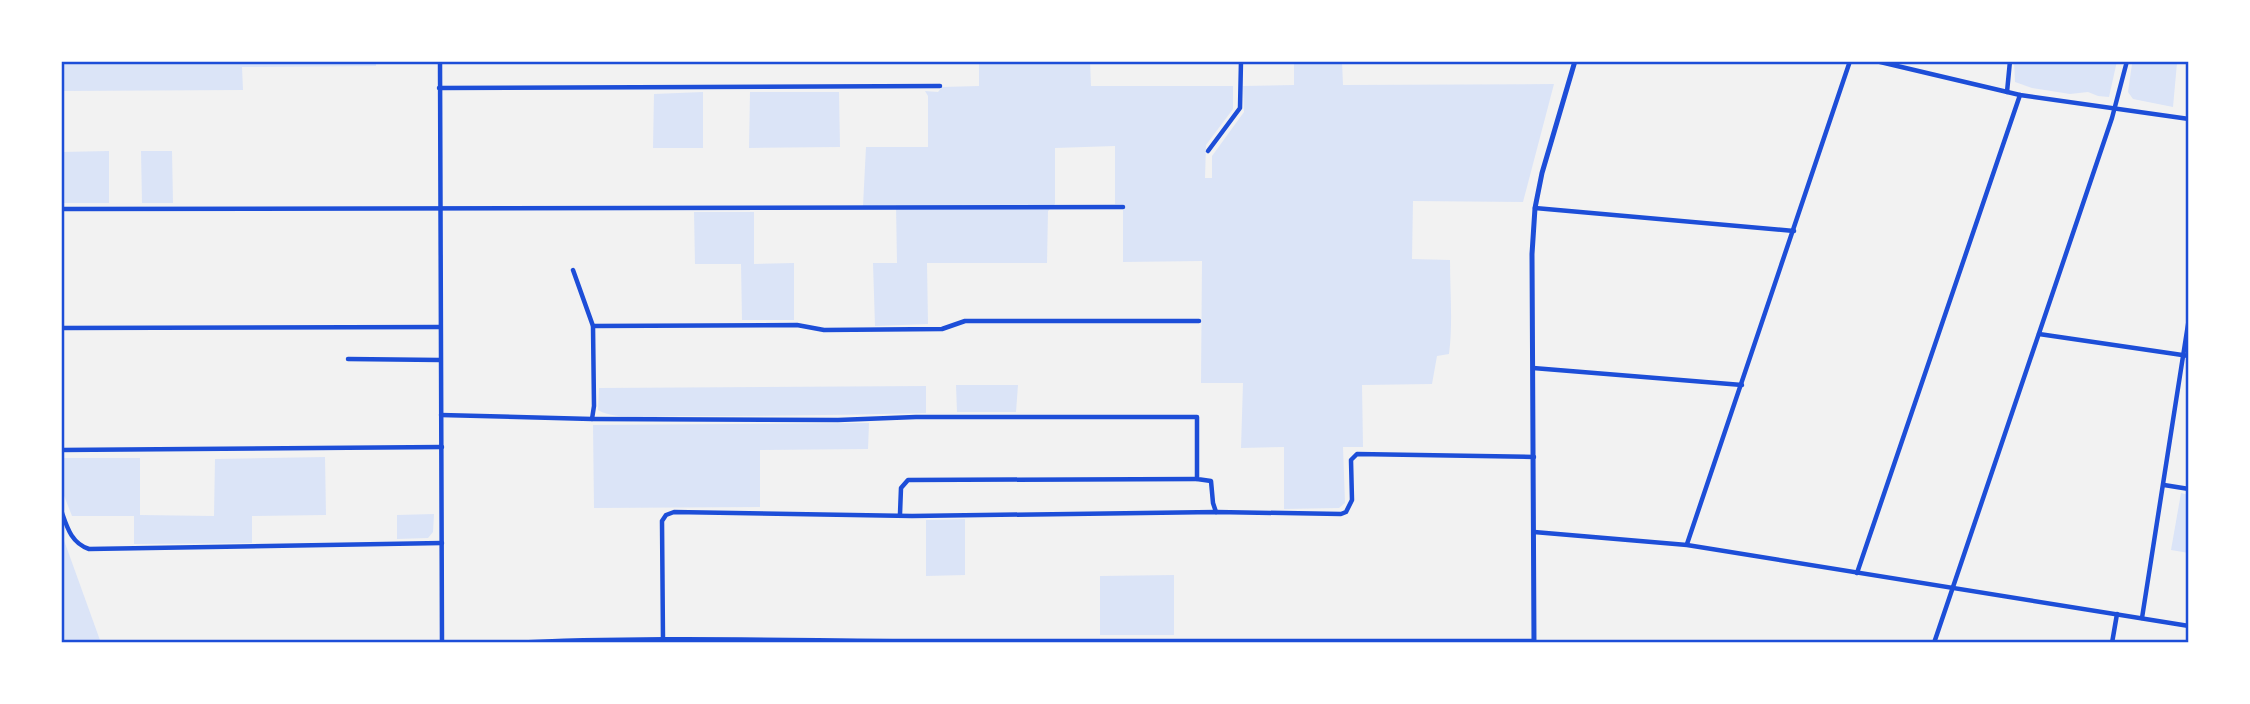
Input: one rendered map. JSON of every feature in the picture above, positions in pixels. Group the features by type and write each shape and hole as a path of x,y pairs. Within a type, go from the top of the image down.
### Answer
{"street":[{"path":"440,61 440,643"},
{"path":"1208,151 1240,108 1241,61"},
{"path":"511,643 1534,642 1532,254 1535,208 1542,173 1575,61"},
{"path":"1687,545 1850,61"},
{"path":"1876,61 2020,95 2189,119"},
{"path":"2007,92 2010,61"},
{"path":"1934,643 2115,109 2127,61"},
{"path":"439,89 940,86"},
{"path":"1857,573 2020,95"},
{"path":"61,209 1123,207"},
{"path":"1535,208 1794,231"},
{"path":"573,270 593,326 592,419"},
{"path":"2142,618 2186,356 2189,318"},
{"path":"593,326 797,325 824,330 929,330 942,329 965,321 1199,321"},
{"path":"61,328 440,327"},
{"path":"2039,334 2186,356"},
{"path":"348,359 440,360"},
{"path":"1533,368 1742,385"},
{"path":"442,415 592,419 838,420 930,417 1197,417 1197,479"},
{"path":"61,450 442,447"},
{"path":"663,641 663,521 666,515 674,512 1341,514 1346,512 1352,500 1351,460 1357,454 1534,457"},
{"path":"900,514 901,488 908,480 1197,479 1211,481 1216,512"},
{"path":"2164,485 2189,489"},
{"path":"61,510 71,537 89,549 442,543"},
{"path":"1534,532 1687,545 2189,626"},
{"path":"2112,643 2118,614"}],"path":[{"path":"61,62 208,61"}],"shaded area":[{"path":"61,61 376,61 376,66 242,67 243,90 61,91"},
{"path":"979,61 1090,61 1091,86 1233,86 1233,109 1206,145 1205,178 1212,178 1212,156 1244,112 1243,86 1294,85 1294,61 1342,61 1343,85 1554,84 1523,202 1413,201 1412,259 1450,260 1449,354 1437,356 1432,384 1362,385 1363,447 1343,447 1345,503 1339,508 1284,509 1284,447 1241,448 1243,383 1201,383 1202,261 1123,262 1123,204 1115,204 1115,146 1055,148 1055,204 1048,211 1047,263 927,263 928,324 875,326 873,263 897,263 896,205 863,206 866,147 928,147 928,96 925,91 938,92 942,87 979,86"},
{"path":"2014,61 2117,61 2109,97 2088,92 2070,94 2032,88 2015,82"},
{"path":"2135,61 2177,63 2173,107 2133,99 2128,92 2132,64"},
{"path":"703,92 703,148 653,148 654,94"},
{"path":"750,92 839,92 840,147 749,148"},
{"path":"109,151 109,203 61,203 61,152"},
{"path":"141,151 172,151 173,203 142,203"},
{"path":"694,212 754,212 754,264 794,263 794,320 742,320 741,264 695,264"},
{"path":"956,385 1018,385 1016,412 957,412"},
{"path":"926,386 926,413 639,417 616,416 598,410 599,388"},
{"path":"869,423 868,449 760,450 760,507 594,508 593,425"},
{"path":"325,457 326,515 252,516 252,543 134,544 134,516 72,516 61,488 61,458 140,458 140,515 214,516 215,459"},
{"path":"2181,493 2189,495 2189,553 2171,550"},
{"path":"434,514 433,532 428,538 397,539 397,515"},
{"path":"965,519 965,575 926,576 926,520"},
{"path":"61,532 101,643 61,643"},
{"path":"1174,575 1174,635 1100,635 1100,576"}]}
